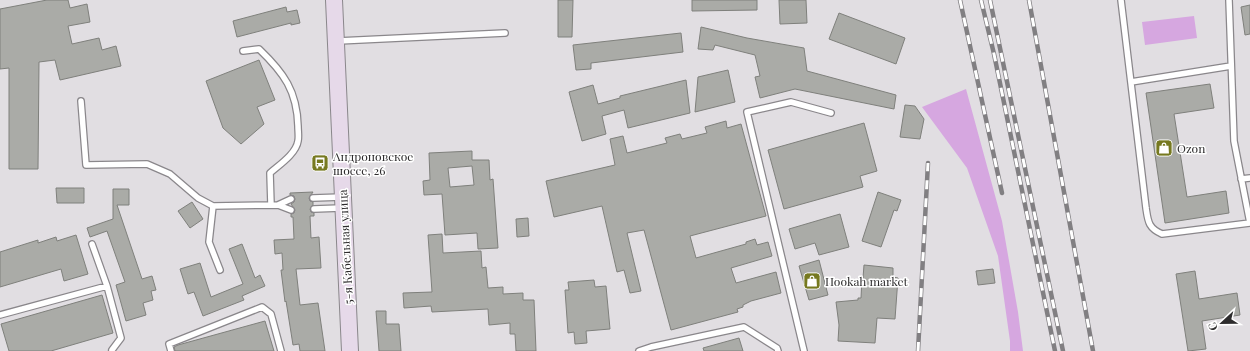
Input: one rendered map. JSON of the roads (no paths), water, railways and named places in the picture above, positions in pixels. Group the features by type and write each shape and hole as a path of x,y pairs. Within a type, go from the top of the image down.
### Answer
{"street":[{"name":"5-я Кабельная улица","path":"334,0 350,351"}],"lane":[{"path":"1121,0 1148,222 1153,230 1162,234 1250,223 1234,141 1229,0"},
{"path":"336,41 505,32"},
{"path":"243,51 259,50 277,66 291,88 298,110 298,142 292,153 270,173 271,205"},
{"path":"1131,82 1231,66"},
{"path":"81,102 86,165 147,164 170,174 198,198 213,206 278,205 291,210"},
{"path":"804,351 747,112 791,102 831,113"},
{"path":"1241,179 1250,178"},
{"path":"313,198 343,203"},
{"path":"278,205 291,199"},
{"path":"314,209 343,203"},
{"path":"213,206 209,242 220,270"},
{"path":"92,244 107,286 121,338 112,351"},
{"path":"0,315 107,286"},
{"path":"171,351 169,344 262,307 271,314 281,351"},
{"path":"639,351 651,347 744,327 777,348 778,351"}],"railway":[{"path":"960,0 1002,193"},
{"path":"981,0 994,54 1055,351"},
{"path":"990,0 1063,351"},
{"path":"1029,0 1093,351"},
{"path":"918,351 928,163"}],"place":[{"name":"Ozon","path":"1164,148"},
{"name":"Андроновское шоссе, 26","path":"320,163"},
{"name":"Hookah market","path":"812,281"}]}
